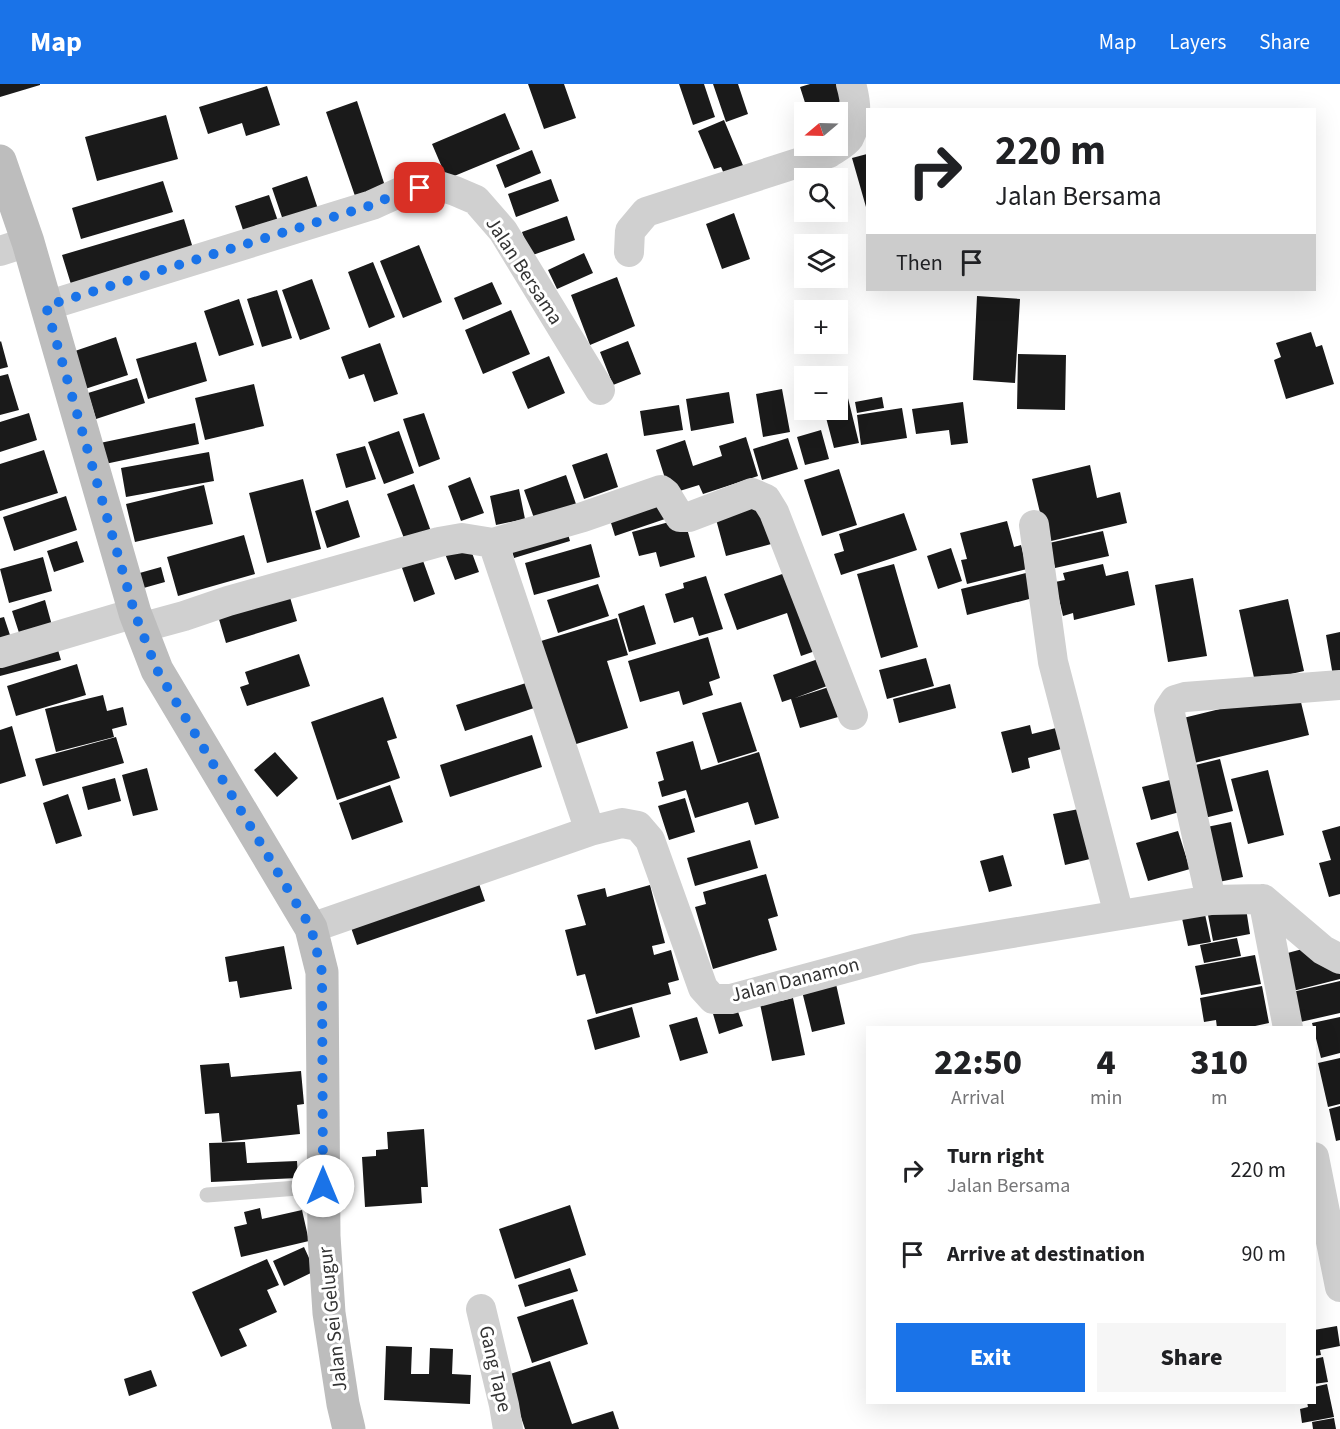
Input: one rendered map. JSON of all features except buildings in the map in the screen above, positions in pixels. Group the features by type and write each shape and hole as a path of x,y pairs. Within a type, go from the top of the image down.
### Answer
{"main road":[{"name":"Jalan Sei Gelugur","path":"2,173 14,246 46,306 138,621 157,670 311,928 322,972 324,1236 329,1313 349,1429"}],"street":[{"path":"629,252 630,231 646,212 829,153 848,140 854,122 855,99 851,84"},
{"name":"Jalan Bersama","path":"46,306 372,205 405,190 436,185 476,200 503,231 600,390"},
{"path":"0,653 138,621 184,616 228,601 439,542 462,538 493,543 583,517 662,490 680,517 689,517 752,493 766,500 774,512 854,715"},
{"path":"1034,525 1053,662 1119,915"},
{"path":"493,543 590,831"},
{"path":"1211,900 1169,709 1175,700 1185,697 1340,685"},
{"name":"Jalan Danamon","path":"311,928 590,831 622,823 638,826 650,840 703,988 713,999 731,999 916,949 1211,900 1263,899"},
{"path":"1263,899 1323,950 1340,959"},
{"path":"1263,899 1288,1026"},
{"path":"1316,1167 1340,1287"},
{"name":"Gang Tape","path":"482,1309 508,1429"}],"lane":[{"path":"207,1195 323,1186"}],"route":[{"path":"323,1186 322,972 311,928 157,670 135,614 46,306 372,205 405,190 420,188"}]}
